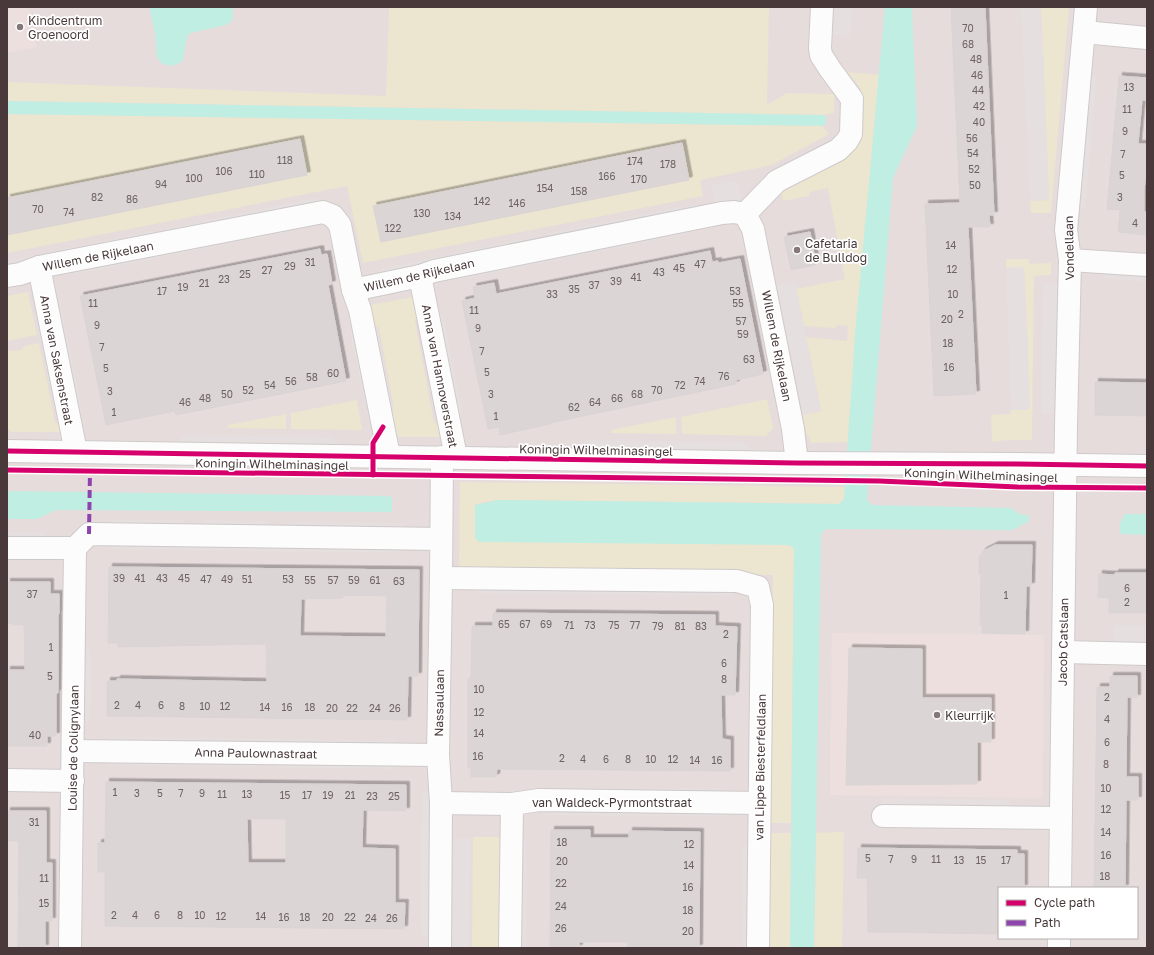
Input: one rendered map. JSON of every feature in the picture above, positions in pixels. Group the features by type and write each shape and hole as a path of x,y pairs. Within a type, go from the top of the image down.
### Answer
{"street":[{"path":"745,214 777,181 838,150 848,141 851,134 852,98 821,55 822,7"},
{"name":"Vondellaan","path":"1066,465 1070,260 1066,230 1086,7"},
{"path":"1084,32 1147,38"},
{"name":"Willem de Rijkelaan","path":"7,276 20,274 39,268 323,212 333,216 340,225 353,290 420,276 434,271 722,213 734,212 745,214 754,229 793,429 797,463"},
{"path":"1070,260 1147,265"},
{"name":"Anna van Saksenstraat","path":"39,268 76,452"},
{"name":"Anna van Hannoverstraat","path":"420,276 449,457"},
{"path":"353,290 360,310 389,456"},
{"name":"Koningin Wilhelminasingel","path":"7,451 797,463 1147,466"},
{"name":"Nassaulaan","path":"440,948 441,803 438,756 441,539 449,457"},
{"name":"Jacob Catslaan","path":"1060,887 1066,465"},
{"path":"7,548 75,548 89,534 441,539"},
{"name":"Louise de Colignylaan","path":"70,948 75,548"},
{"name":"van Lippe Biesterfeldlaan","path":"441,578 738,581 758,587 762,605 758,948"},
{"path":"1063,652 1147,654"},
{"name":"Anna Paulownastraat","path":"73,751 438,756"},
{"path":"7,780 73,781"},
{"name":"van Waldeck-Pyrmontstraat","path":"441,803 512,804 539,800 759,803"},
{"path":"510,948 512,804"},
{"path":"883,816 1060,818"}],"shaded area":[{"path":"7,7 1147,7 1147,948 7,948"},
{"name":"Kindcentrum Groenoord","path":"7,7 29,7 37,47 7,53"},
{"path":"149,7 232,7 233,15 231,22 226,25 190,33 187,37 183,60 176,65 168,65 162,64 157,57 155,33"},
{"path":"389,7 769,7 767,105 787,93 834,94 834,113 823,115 7,101 7,82 386,96"},
{"path":"831,7 852,7 850,36 830,34"},
{"path":"885,7 912,7 917,126 893,178 867,500 872,505 1011,508 1020,514 1029,516 1029,521 1013,530 826,529 821,534 814,948 790,948 793,547 788,545 479,542 475,538 475,505 498,500 839,504 844,499 855,334"},
{"path":"1021,7 1041,7 1049,197 1046,200 1030,201"},
{"path":"1041,7 1069,7 1051,213 1031,213 1030,201 1048,200 1049,197"},
{"path":"847,72 879,75 848,442 811,443 806,432 803,415 821,411 806,337 847,341 848,326 837,325 836,328 804,326 796,289 845,279 828,188 810,192 809,196 783,201 781,192 851,154 854,149 859,134 864,107 860,87"},
{"path":"1089,75 1097,76 1085,209 1077,208"},
{"path":"7,101 823,115 826,117 826,124 822,126 7,114"},
{"path":"7,114 822,126 829,134 772,165 700,180 703,196 363,263 347,186 7,253"},
{"path":"737,180 742,202 716,208 711,186"},
{"path":"317,198 327,205 167,236 165,229"},
{"path":"696,205 705,211 547,242 546,234"},
{"path":"297,224 291,231 76,274 68,268"},
{"path":"700,224 695,232 462,279 454,273"},
{"path":"153,231 154,239 7,269 7,261"},
{"path":"533,237 535,244 375,275 383,268"},
{"path":"1006,259 1029,259 1029,264 1051,263 1051,275 1034,276 1032,440 1007,440 992,442 991,415 1010,414 1011,410 1028,410 1028,354 1024,270 1022,267 1006,268"},
{"path":"1022,267 1024,269 1025,281 1030,408 1028,410 1011,410 1006,268"},
{"path":"1104,271 1147,274 1147,282 1103,278"},
{"path":"795,281 821,411 803,415 777,285"},
{"path":"1043,284 1059,285 1057,414 1041,414"},
{"path":"28,292 37,335 7,341 7,296"},
{"path":"414,297 421,312 415,321 434,423 436,423 440,428 441,437 394,437 388,418 394,408 379,328 369,322 368,311 370,305"},
{"path":"40,305 61,410 55,411 35,313"},
{"path":"54,305 62,311 82,412 76,419"},
{"path":"435,309 443,315 462,412 456,418"},
{"path":"370,324 377,329 393,407 387,415"},
{"path":"357,331 374,412 367,413 350,333"},
{"path":"39,343 55,422 61,427 63,432 11,432 7,428 7,350 22,350 24,346"},
{"path":"767,399 773,428 766,436 682,434 681,417"},
{"path":"357,400 362,430 291,429 291,413"},
{"path":"286,414 286,429 228,428 228,425"},
{"path":"676,417 676,434 611,433 611,430"},
{"path":"186,435 332,437 341,445 177,442"},
{"path":"587,440 744,442 753,450 577,448"},
{"path":"460,482 845,487 844,499 839,504 498,500 479,503 789,545 793,547 791,823 770,823 773,575 471,572 459,567"},
{"path":"7,491 385,496 392,497 392,512 56,510 37,519 7,519"},
{"path":"1125,514 1147,514 1147,535 1120,534 1120,523"},
{"path":"113,519 184,520 184,529 113,528"},
{"path":"203,520 268,521 267,530 203,530"},
{"path":"287,522 404,523 404,532 286,531"},
{"path":"7,532 45,532 45,541 7,541"},
{"path":"113,542 403,546 402,553 113,549"},
{"path":"478,585 731,589 731,596 477,593"},
{"path":"1114,625 1147,625 1147,643 1113,643"},
{"name":"Kleurrijk","path":"832,633 1044,635 1042,798 830,795"},
{"path":"83,649 91,649 90,721 82,721"},
{"path":"109,737 395,741 395,748 109,744"},
{"path":"107,757 257,760 257,767 106,765"},
{"path":"277,760 396,762 396,769 277,768"},
{"path":"564,788 728,789 728,795 564,794"},
{"path":"422,792 430,792 428,935 421,935"},
{"path":"881,799 1003,800 1008,801 1015,809 881,808"},
{"path":"550,807 728,809 728,816 549,815"},
{"path":"844,832 842,948 814,948 816,833"},
{"path":"769,833 791,833 790,948 768,948"},
{"path":"473,837 501,837 501,948 472,948"},
{"path":"454,838 470,838 469,948 452,948"},
{"path":"521,840 527,840 526,948 519,948"},
{"path":"750,842 748,948 742,948 743,848"}],"building":[{"path":"951,7 985,7 994,215 989,215 990,227 968,227 976,394 934,396 925,204 960,203"},
{"path":"1119,76 1147,78 1147,100 1142,100 1138,144 1147,144 1144,212 1147,212 1147,235 1118,232 1120,210 1107,209"},
{"path":"300,139 307,175 7,235 7,198"},
{"path":"682,143 689,180 381,242 373,206"},
{"path":"810,232 816,265 791,270 784,237"},
{"path":"320,249 321,255 327,254 332,284 328,285 346,381 176,415 175,411 106,425 80,296"},
{"path":"710,251 712,262 718,261 718,263 740,259 763,374 736,380 736,384 500,435 499,427 488,429 462,301 475,298 473,287 494,283 496,294"},
{"path":"1095,382 1147,383 1147,416 1095,415"},
{"path":"995,545 1032,545 1031,586 1026,586 1025,634 982,633 982,625 980,625 981,574 979,574 979,557 983,551"},
{"path":"109,567 419,570 418,676 408,676 407,720 107,716 107,681 117,681 117,679 267,682 266,644 118,647 118,643 108,643","holes":["343,595 387,596 386,637 300,636 301,599 343,598"]},
{"path":"1115,573 1147,573 1147,613 1109,613 1109,598 1098,597 1099,574 1115,575"},
{"path":"7,582 50,582 50,594 59,594 56,736 47,736 47,746 7,746 7,670 25,670 24,625 12,625 12,623 7,623"},
{"path":"493,613 715,615 715,626 737,627 735,695 721,695 722,739 730,740 730,771 497,769 496,777 471,777 471,768 468,768 468,679 471,679 472,626 493,626"},
{"path":"849,648 922,649 922,698 991,698 991,742 977,742 977,784 846,785"},
{"path":"1110,676 1137,676 1137,698 1127,697 1126,777 1138,777 1138,800 1126,800 1125,887 1094,887 1097,687 1110,687"},
{"path":"106,782 406,785 406,811 363,810 362,848 395,849 395,903 405,903 404,929 105,926 105,872 98,872 98,843 105,843","holes":["247,819 286,819 286,863 248,863"]},
{"path":"7,811 46,811 46,863 52,863 52,921 45,921 45,948 18,948 19,841 7,841"},
{"path":"551,830 590,830 590,838 629,838 629,831 700,832 699,948 628,948 628,942 579,942 579,948 550,948"},
{"path":"858,848 1017,850 1017,854 1024,854 1024,887 998,887 998,934 868,932 867,878 857,878"}],"marked path":[{"path":"89,534 90,471"}],"cycle path":[{"path":"373,475 373,443 383,427"},
{"path":"7,451 797,463 1147,466"},
{"path":"7,470 879,481 1018,487 1147,488"}],"place":[{"name":"Kindcentrum Groenoord","path":"20,27"},
{"name":"Cafetaria de Bulldog","path":"797,250"},
{"name":"Kleurrijk","path":"937,715"}]}
